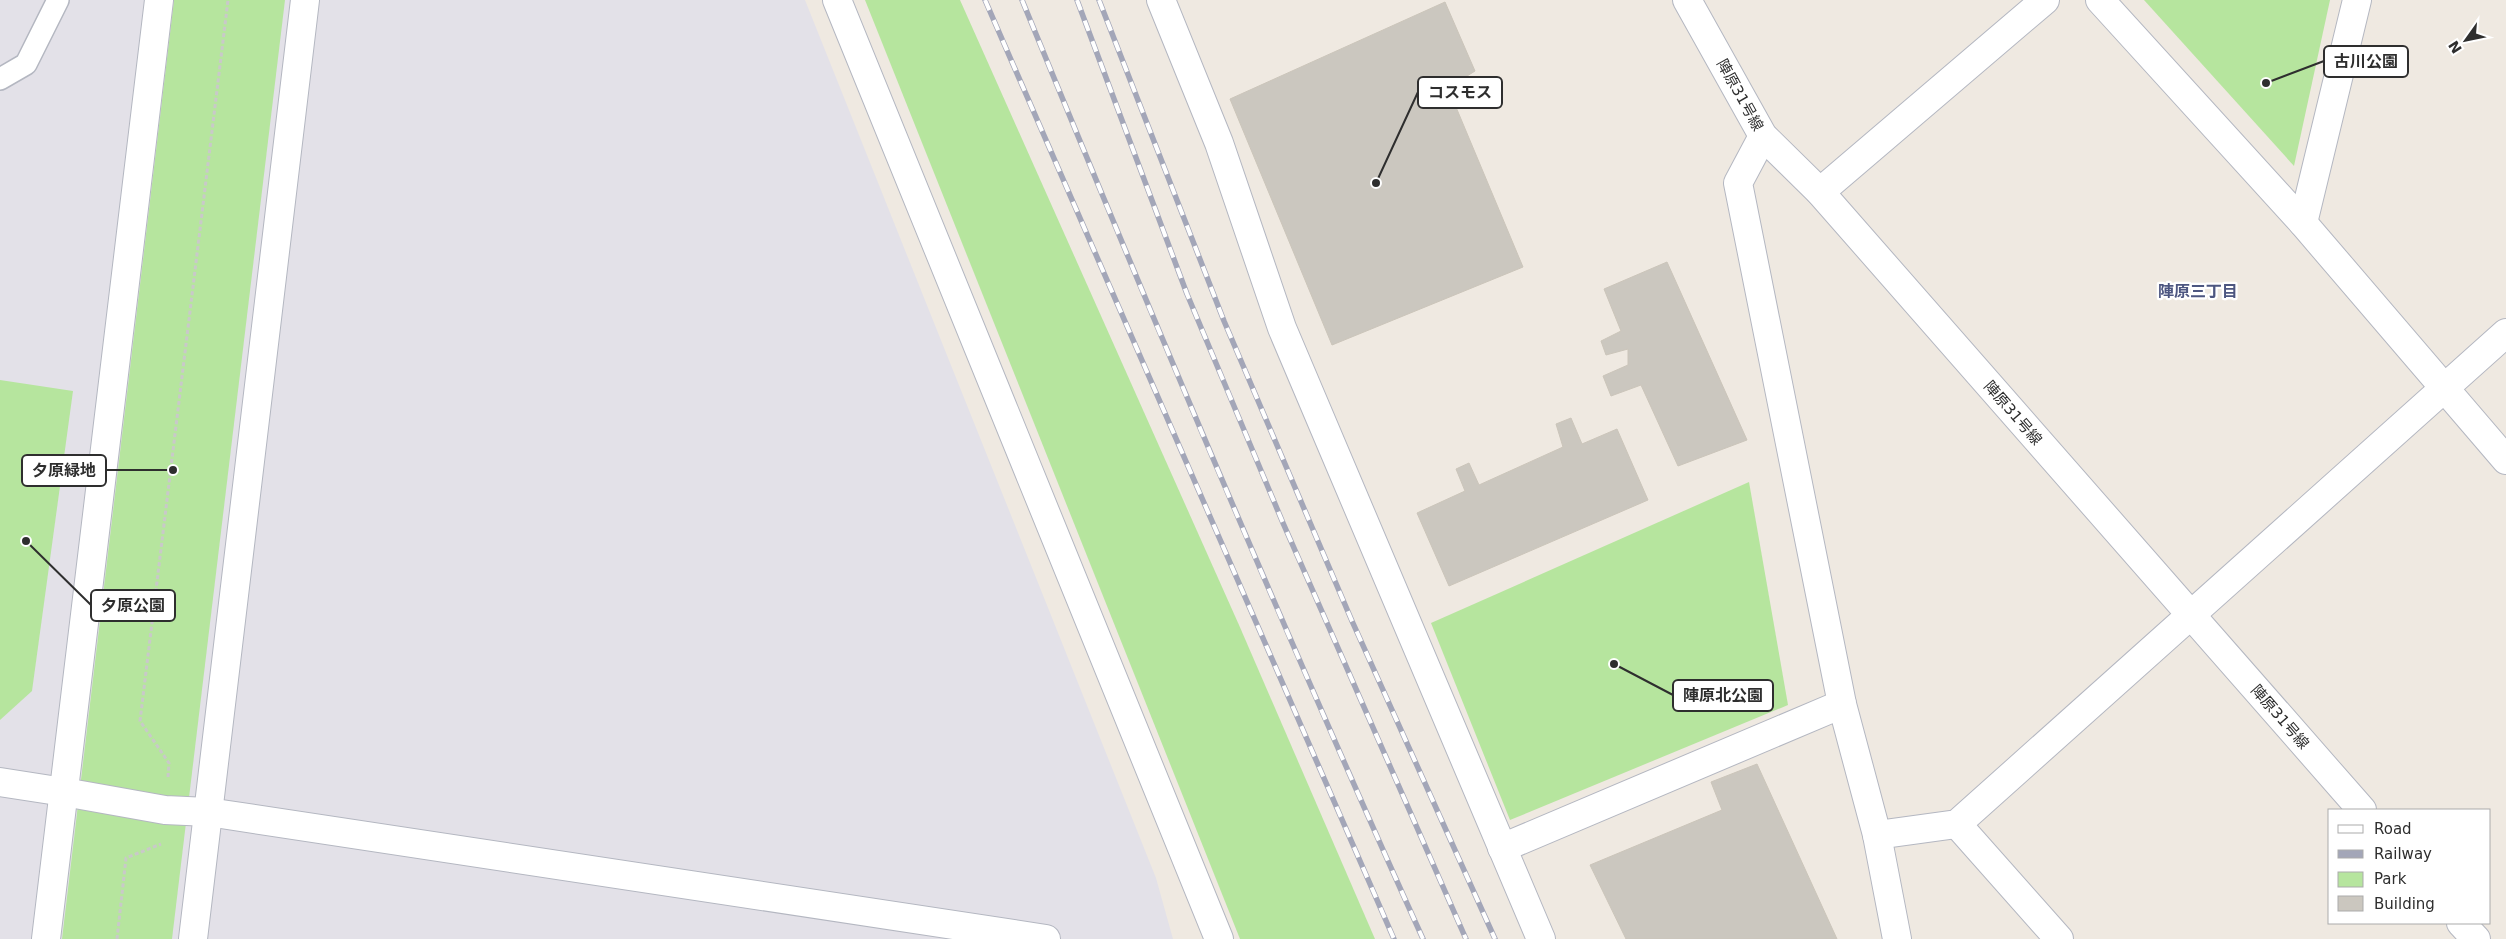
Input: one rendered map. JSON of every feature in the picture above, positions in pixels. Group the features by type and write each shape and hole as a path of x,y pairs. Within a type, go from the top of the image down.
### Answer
{"street":[{"path":"46,939 159,0"},
{"path":"193,939 305,0"},
{"path":"837,0 1219,939"},
{"path":"1161,0 1219,143 1282,328 1541,939"},
{"name":"陣原31号線","path":"1687,0 1762,136 1820,192 2361,809"},
{"path":"1820,192 2045,0"},
{"path":"2100,0 2302,224 2506,460"},
{"path":"2302,224 2358,0"},
{"path":"1762,136 1738,183 1842,704 1877,835 1897,939"},
{"path":"1877,835 1957,824 2506,334"},
{"path":"1502,848 1842,704"},
{"path":"0,782 165,810 208,812 1046,939"},
{"path":"1957,824 2059,939"},
{"path":"2462,924 2476,939"}],"lane":[{"path":"0,79 26,64 58,0"}],"path":[{"path":"117,939 126,858 163,843 170,763 140,721 228,0"}],"shaded area":[{"path":"0,0 805,0 1156,878 1173,939 0,939"}],"green space":[{"path":"174,0 285,0 172,939 62,939"},
{"path":"865,0 960,0 1239,625 1375,939 1240,939"},
{"path":"2144,0 2330,0 2294,166"},
{"path":"0,380 73,391 32,691 0,720"},
{"path":"1749,482 1788,705 1510,820 1431,623"}],"building":[{"path":"1445,2 1475,71 1448,88 1523,267 1332,345 1230,99"},
{"path":"1667,262 1747,440 1678,466 1641,385 1611,396 1603,376 1628,365 1628,349 1606,355 1601,341 1621,331 1604,289"},
{"path":"1571,418 1582,444 1617,429 1648,500 1449,586 1417,513 1465,491 1456,469 1469,463 1479,485 1563,447 1556,424"},
{"path":"1757,764 1837,939 1626,939 1590,865 1722,810 1711,782"}],"railway":[{"path":"985,0 1394,939"},
{"path":"1022,0 1218,471 1319,706 1423,939"},
{"path":"1077,0 1187,294 1283,523 1466,939"},
{"path":"1099,0 1224,321 1352,621 1495,939"}],"place":[{"name":"古川公園","path":"2266,83"},
{"name":"コスモス","path":"1376,183"},
{"name":"夕原緑地","path":"173,470"},
{"name":"夕原公園","path":"26,541"},
{"name":"陣原北公園","path":"1614,664"}],"district":[{"name":"陣原三丁目","path":"2198,291"}]}
